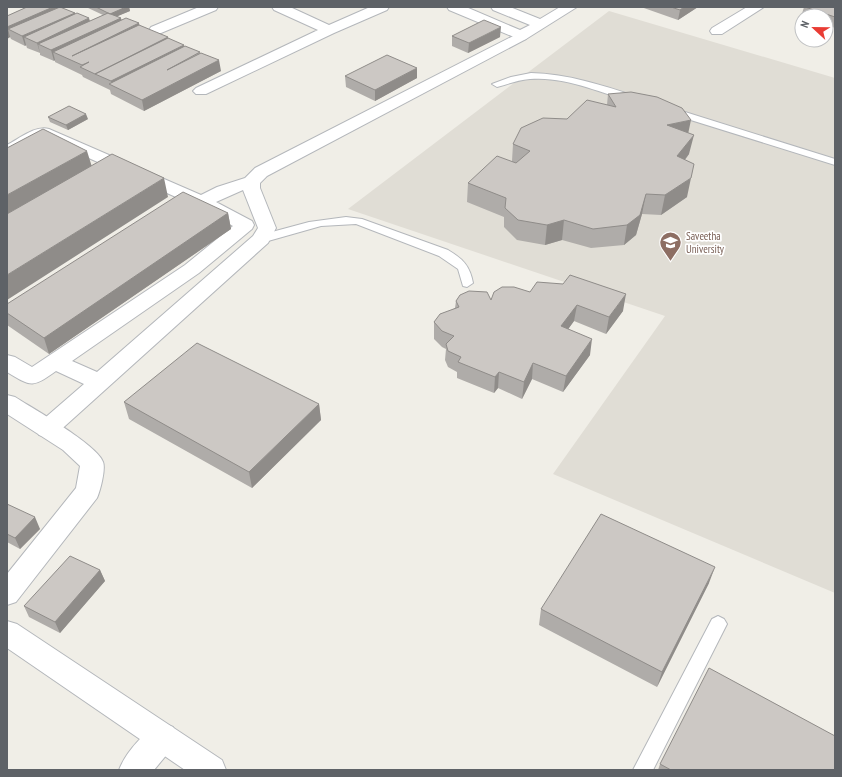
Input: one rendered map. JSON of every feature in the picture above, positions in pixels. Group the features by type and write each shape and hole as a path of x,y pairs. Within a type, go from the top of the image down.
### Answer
{"street":[{"path":"156,30 211,7"},
{"path":"279,7 329,30"},
{"path":"201,91 329,30 382,7"},
{"path":"454,7 521,36"},
{"path":"498,7 540,24"},
{"path":"166,206 251,182 261,172 521,36 570,7"},
{"path":"717,31 757,7"},
{"path":"7,152 43,132 110,170 194,197 245,225 192,269 32,377 7,362"},
{"path":"47,429 261,239 267,228 265,217 251,190 251,182"},
{"path":"55,362 99,382"},
{"path":"7,403 71,444 92,463 88,491 7,594"},
{"path":"7,633 211,770"},
{"path":"134,770 163,737"}],"lane":[{"path":"497,84 511,78 536,75 585,83 646,102"},
{"path":"661,107 835,162"},
{"path":"261,239 326,221 358,221 441,252 464,267 467,284"},
{"path":"643,770 718,624"}],"shaded area":[{"name":"Saveetha University","path":"609,11 835,78 835,593 553,474 665,316 348,209"}],"building":[{"path":"27,7 53,7 7,27 7,16"},
{"path":"60,7 75,13 22,36 8,29"},
{"path":"96,7 126,7 110,14"},
{"path":"671,7 684,7 680,10"},
{"path":"805,7 835,7 835,17 834,8"},
{"path":"77,13 89,18 37,43 24,37"},
{"path":"108,13 121,18 51,50 38,44"},
{"path":"126,18 139,23 72,56 139,25 168,37 95,74 80,67 89,62 82,65 53,52"},
{"path":"484,20 501,27 469,43 452,36"},
{"path":"168,38 184,45 111,81 95,74"},
{"path":"185,46 200,52 167,70 201,53 219,60 142,100 109,84"},
{"path":"387,55 417,68 375,90 345,76"},
{"path":"631,92 657,97 682,108 691,120 667,125 694,135 677,156 694,164 691,178 665,195 646,194 640,215 627,225 593,229 564,220 547,225 518,220 505,208 506,198 468,183 497,156 516,163 530,151 513,144 521,128 543,118 567,119 587,100 616,107 608,94"},
{"path":"69,106 86,114 66,125 48,117"},
{"path":"43,129 87,151 7,195 7,148"},
{"path":"112,154 164,178 7,275 7,214"},
{"path":"183,192 228,213 44,338 7,313 7,304"},
{"path":"570,275 626,294 609,317 577,305 561,326 592,339 566,376 533,363 524,382 499,372 495,377 458,362 461,357 448,351 446,344 454,336 442,331 434,322 440,314 459,307 456,301 460,295 469,291 487,292 491,300 494,292 502,287 514,287 530,292 537,282 563,284"},
{"path":"197,343 319,404 249,472 124,402"},
{"path":"7,504 35,517 15,538 7,534"},
{"path":"601,514 715,567 662,672 541,609"},
{"path":"70,556 100,570 55,622 24,606"},
{"path":"709,668 835,736 835,770 671,770 660,764"}],"place":[{"name":"Saveetha University","path":"671,262"}]}
